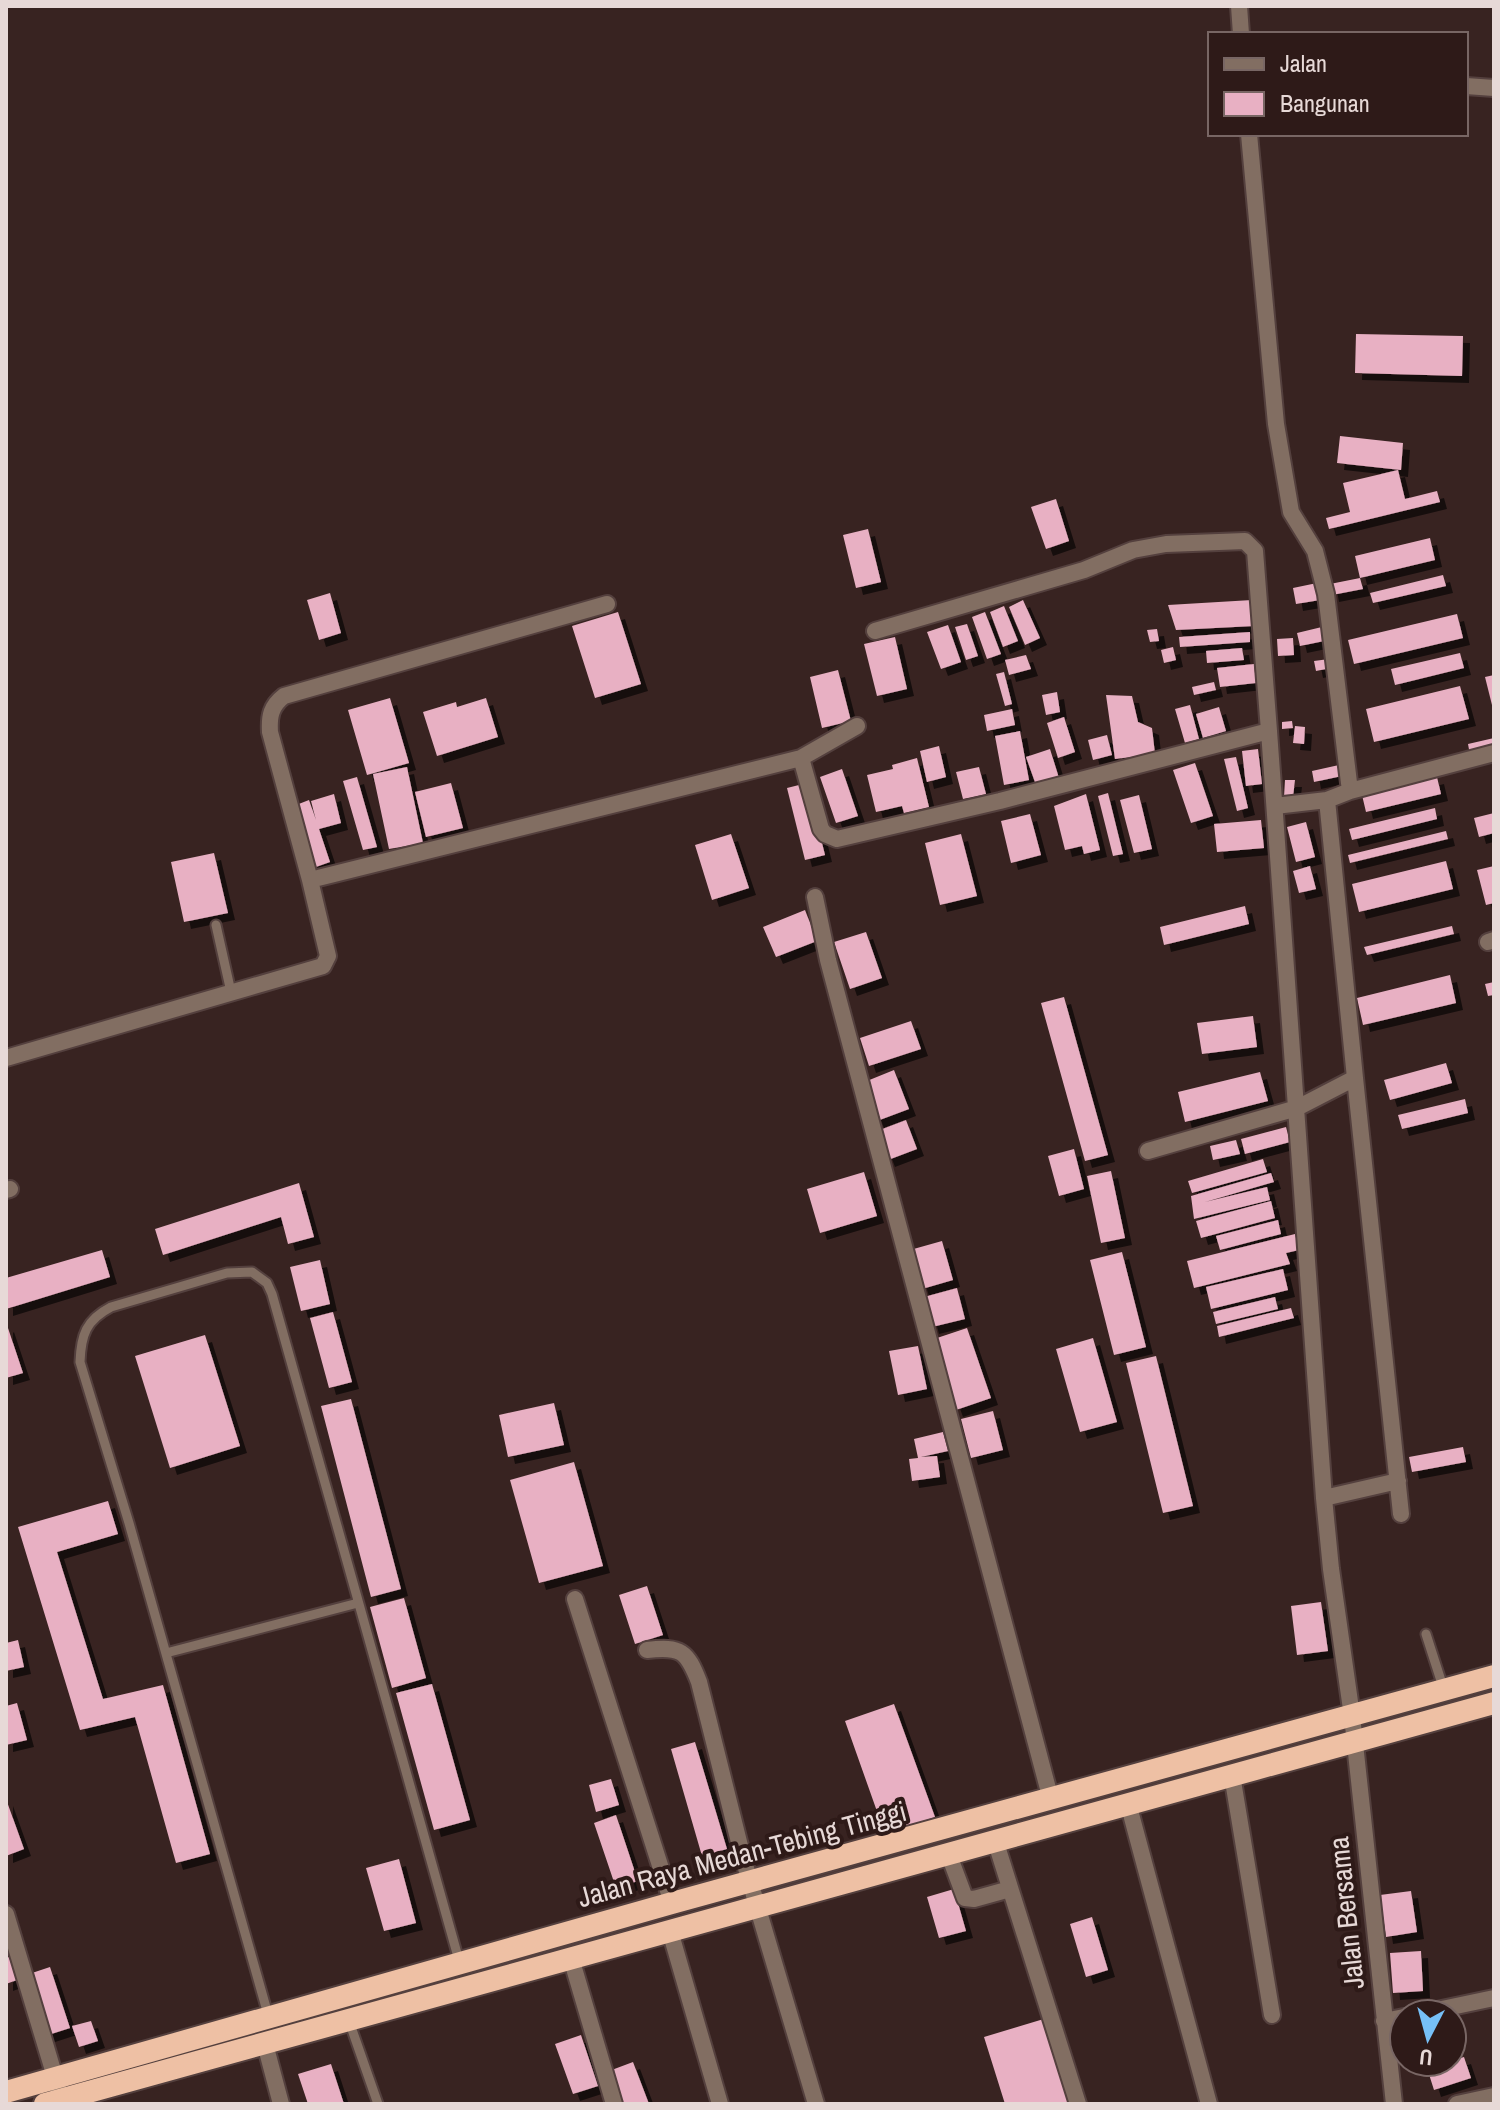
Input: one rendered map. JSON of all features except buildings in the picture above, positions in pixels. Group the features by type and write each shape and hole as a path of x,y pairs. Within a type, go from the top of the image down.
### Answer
{"highway":[{"name":"Jalan Raya Medan-Tebing Tinggi","path":"6,2092 672,1903 1494,1676"},
{"name":"Jalan Raya Medan-Tebing Tinggi","path":"53,2102 1494,1703"},
{"path":"1096,1788 1103,1810"},
{"path":"485,1957 493,1980"}],"street":[{"path":"1239,6 1241,32"},
{"path":"1468,86 1494,88"},
{"path":"1250,142 1276,424 1291,512 1315,551 1326,594 1350,791"},
{"name":"Jalan Bersama","path":"875,631 1084,570 1133,550 1166,544 1245,541 1255,551 1324,1498 1352,1716 1394,2104"},
{"path":"6,1058 323,966 328,956 270,732 271,714 284,696 607,604"},
{"path":"310,880 801,758 857,726"},
{"path":"801,758 821,829 837,839 1000,801 1269,731"},
{"path":"1275,806 1327,800 1350,791 1494,753"},
{"path":"1327,800 1401,1514"},
{"path":"815,897 831,972 1051,1800"},
{"path":"1148,1151 1297,1108 1355,1078"},
{"path":"1324,1498 1398,1481"},
{"path":"575,1599 672,1903"},
{"path":"647,1650 670,1648 681,1651 691,1662 699,1682 750,1883 816,2104"},
{"path":"1232,1775 1272,2015"},
{"path":"1128,1803 1209,2104"},
{"path":"996,1843 1078,2104"},
{"path":"949,1855 965,1898 974,1899 1010,1889"},
{"path":"6,1914 55,2078 53,2102"},
{"path":"670,1931 720,2104"},
{"path":"571,1958 614,2104"},
{"path":"1468,2003 1494,1998"},
{"path":"1384,2021 1388,2020"},
{"path":"265,2044 281,2104"},
{"path":"1457,2104 1494,2096"}],"lane":[{"path":"216,925 231,992"},
{"path":"269,2018 80,1362 81,1340 87,1324 97,1314 111,1307 227,1273 252,1272 267,1283 272,1294 460,1964"},
{"path":"166,1653 358,1603"},
{"path":"1426,1634 1444,1690"},
{"path":"349,2021 378,2104"}]}
